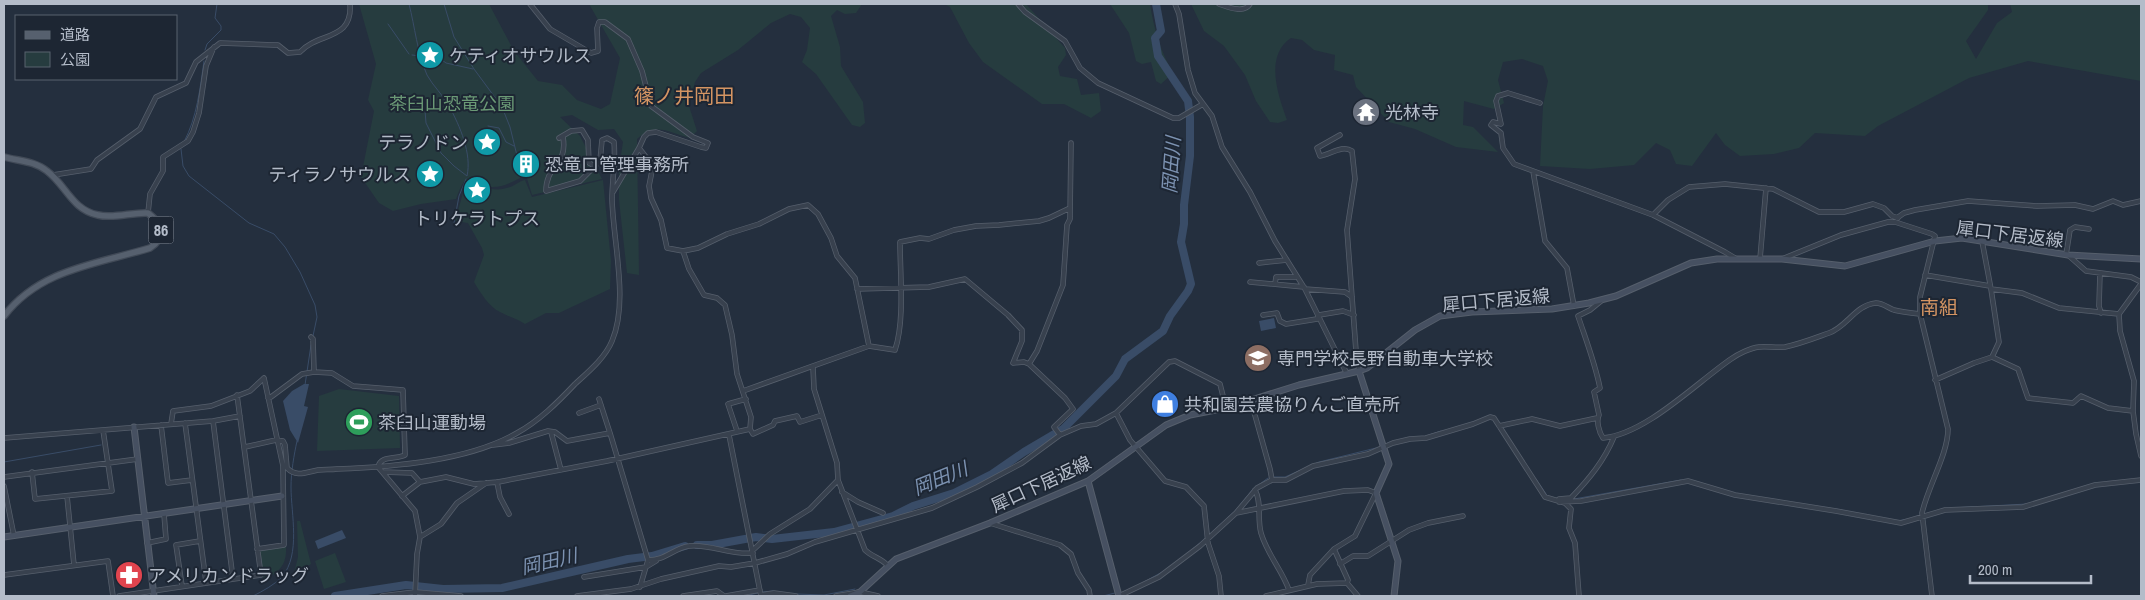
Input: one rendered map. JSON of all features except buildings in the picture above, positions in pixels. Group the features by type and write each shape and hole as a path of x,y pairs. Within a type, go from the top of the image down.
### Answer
{"main road":[{"name":"86","path":"4,157 35,164 52,175 73,202 86,211 100,216 148,213 156,220 162,231 160,240 150,248 43,281 16,301 4,316"},
{"name":"犀口下居返線","path":"850,596 860,592 887,565 896,559 990,523 1088,481 1166,425 1190,415 1226,408 1299,385 1367,368 1415,330 1440,316 1472,312 1552,309 1601,301 1691,263 1735,259 1782,258 1845,266 1934,241 1962,238 2067,255 2141,259"},
{"path":"1359,371 1389,464 1376,493 1398,561 1394,596"},
{"path":"134,427 145,518 146,543 154,596"},
{"path":"1088,481 1119,596"},
{"path":"4,538 282,496"}],"street":[{"path":"52,175 91,169 97,160 140,129 156,97 186,83 196,62 214,47 224,42 238,45 278,45 288,54 300,52 307,44 328,38 344,27 350,17 350,4"},
{"path":"530,4 550,29 591,53 598,51 599,48 597,28 599,22 606,22 620,32 631,46 642,71 651,106 693,137 709,145 706,148 656,132 648,133 613,192"},
{"path":"1018,4 1039,24 1065,41 1080,68 1098,83 1173,118 1179,118 1203,104"},
{"path":"1175,4 1179,14 1188,70 1195,93 1212,116 1222,147 1298,277 1347,374"},
{"path":"1219,4 1243,10 1250,4"},
{"path":"148,213 150,194 163,171 163,157 188,141 193,132 199,113 206,66 214,47"},
{"path":"1540,103 1508,93 1498,96 1496,101 1501,124 1493,122 1491,125 1501,133 1504,148 1514,164 1653,215 1735,259"},
{"path":"245,446 276,440 285,442 286,465 290,471 302,475 319,470 378,468 461,454 488,446 516,434 545,413 608,349 618,313 619,291 613,192 614,147 612,140 607,138 602,140 600,161 595,166 580,181 546,190 549,174 564,155 561,137 571,131 582,130 588,140 589,163 595,166"},
{"path":"1340,135 1317,148 1320,156 1348,148 1352,151 1355,179 1347,230 1359,371"},
{"path":"1030,364 1063,285 1070,208 1071,143"},
{"path":"639,148 653,166 649,186 651,198 661,220 667,248 683,251 706,245 727,234 759,224 789,209 808,205 814,209 825,225 837,256 855,278 869,346"},
{"path":"1533,170 1545,241 1567,268 1574,306"},
{"path":"1653,215 1668,200 1689,187 1705,184 1725,184 1766,188 1783,194 1819,212 1844,212 1873,204 1884,208 1892,216 1898,218"},
{"path":"1760,259 1766,188"},
{"path":"1895,222 1904,213 1968,201 2037,206 2078,206 2093,209 2113,201 2123,205 2141,201"},
{"path":"743,391 869,346 895,350 898,340 901,287 900,242 920,238 929,239 954,230 976,226 999,226 1038,221 1070,208"},
{"path":"1782,258 1866,227 1895,222 1935,236 1920,297 1920,314 1948,429 1948,441 1925,500 1923,515 1932,596"},
{"path":"2089,229 2074,228 2070,230 2067,255 2086,271 2131,277 2141,283 2119,314 2120,330 2134,381 2133,411 2141,456"},
{"path":"1982,241 1999,342 1992,357"},
{"path":"683,251 689,270 704,295 717,298 725,305 732,336 737,374 751,416 750,429 753,434 773,426 775,421 797,416 800,422 822,415"},
{"path":"1259,263 1288,260"},
{"path":"2100,273 2099,306 2101,313"},
{"path":"1925,275 2022,294 2059,308 2119,314"},
{"path":"1275,284 1276,277 1298,277"},
{"path":"857,289 929,287 965,279 1022,330 1022,341 1013,363 1030,364 1065,398 1073,409 1054,427 1060,435"},
{"path":"1250,282 1345,292 1352,297"},
{"path":"1601,301 1578,316 1587,347 1592,356 1600,388 1594,392 1599,415 1597,418 1599,432 1603,438 1614,437 1640,424 1686,396 1731,359 1747,351 1759,347 1778,348 1789,346 1831,333 1839,328 1851,315 1870,305 1882,304 1894,310 1920,314"},
{"path":"1318,315 1343,311 1354,315"},
{"path":"1263,314 1277,313 1280,321 1286,324 1317,320 1318,315"},
{"path":"310,372 312,338"},
{"path":"1935,380 1974,362 1992,357 2018,369 2028,398 2073,402 2081,396 2108,408 2133,411"},
{"path":"577,596 631,589 661,579 711,567 755,563 932,508 1022,463 1060,435 1081,426 1096,424 1116,413 1169,362 1175,361 1220,384 1226,408"},
{"path":"813,367 814,389 837,464 838,480 842,492 865,550 871,556 881,558 887,565"},
{"path":"268,398 310,372 332,374 353,386 404,390 405,455 384,459 379,462 378,468"},
{"path":"171,424 173,411 204,408 250,391 264,378 283,466 284,545 257,549"},
{"path":"119,596 261,575 245,446 236,395"},
{"path":"599,399 648,560 640,587"},
{"path":"737,431 728,404 746,399"},
{"path":"1251,401 1272,480"},
{"path":"579,413 600,405"},
{"path":"1116,413 1135,447 1165,481 1186,487 1204,506 1209,538 1208,543 1219,576 1221,596"},
{"path":"4,438 213,421 240,416"},
{"path":"1119,596 1159,577 1209,538 1236,513 1255,490 1272,480 1286,480 1313,466 1368,454 1410,439 1426,438 1473,424 1490,416 1500,425 1544,497 1566,503 1571,509 1568,528 1575,543 1580,596"},
{"path":"1500,425 1532,418 1560,426 1597,418"},
{"path":"213,421 233,579"},
{"path":"185,423 206,582"},
{"path":"161,425 168,483 192,480"},
{"path":"402,496 420,482 446,477 474,484 497,482 617,459 750,429"},
{"path":"32,472 35,499 112,491 103,430"},
{"path":"488,446 509,443 525,437 534,437 540,432 559,434 567,441 610,433"},
{"path":"551,432 561,470"},
{"path":"729,435 761,594"},
{"path":"1559,502 1559,499 1572,498 1585,483 1606,455 1614,437"},
{"path":"4,477 138,459"},
{"path":"378,468 415,511 420,537 415,593"},
{"path":"383,472 412,473 420,482"},
{"path":"584,577 646,567 692,546 742,555 753,552 770,534 810,509 838,480"},
{"path":"1559,502 1581,501 1688,481 1735,495 1901,523 1944,510 2023,507 2088,486 2141,480"},
{"path":"497,482 500,498 509,514"},
{"path":"420,537 441,524 458,503 486,483"},
{"path":"4,486 14,536"},
{"path":"1255,490 1258,496 1258,524 1264,543 1289,590"},
{"path":"1236,513 1344,491 1368,490 1376,493 1355,536 1334,549 1310,575 1308,585"},
{"path":"842,492 858,502 883,513"},
{"path":"67,496 74,565"},
{"path":"146,543 166,539 164,514"},
{"path":"1340,564 1353,556 1368,556 1418,527 1463,516"},
{"path":"990,523 1060,545 1066,549 1090,595"},
{"path":"182,586 176,545 200,541"},
{"path":"1334,549 1348,580 1347,583 1358,596"},
{"path":"648,560 658,560"},
{"path":"4,575 108,561 113,596"},
{"path":"1266,596 1308,585 1347,583"},
{"path":"631,589 632,596"},
{"path":"684,596 716,591 725,596 774,593 796,596"},
{"path":"836,596 860,592 878,596"},
{"path":"382,596 415,593 461,596"}],"green space":[{"name":"茶臼山恐竜公園","path":"359,4 489,4 514,51 538,81 562,85 577,100 601,109 610,104 620,58 589,4 862,4 856,13 845,14 837,10 831,16 840,47 841,66 863,102 865,123 860,127 852,125 816,74 802,62 807,50 810,28 801,17 790,14 771,23 738,50 701,73 695,82 689,106 697,131 690,138 668,131 656,130 650,131 637,139 639,275 627,273 619,200 619,168 623,142 614,129 598,130 572,115 560,117 580,136 602,179 532,195 526,175 506,185 492,187 479,183 473,177 464,182 456,199 421,204 393,211 379,203 361,177 374,111 368,100 376,64"},
{"path":"944,4 1026,4 1065,48 1066,55 1058,67 1060,76 1077,79 1081,95 1099,93 1101,111 1091,118 1064,104 1042,104 983,62 969,43 950,7"},
{"path":"1110,4 1150,4 1158,39 1173,73 1161,84 1156,81 1151,62 1142,64 1136,61 1129,33"},
{"path":"1191,4 1988,4 1988,10 1966,41 1976,59 1997,23 2012,12 2010,4 2141,4 2141,81 2028,61 1969,78 1878,126 1865,136 1815,133 1799,148 1774,154 1740,156 1725,145 1716,133 1692,166 1676,164 1670,150 1656,143 1634,165 1590,169 1540,166 1543,106 1548,81 1543,66 1522,59 1503,62 1498,80 1504,103 1494,109 1464,101 1463,125 1473,127 1498,152 1456,147 1415,129 1389,122 1356,87 1353,75 1334,70 1335,55 1314,50 1302,40 1291,38 1283,46 1275,65 1277,88 1287,120 1278,123 1270,122 1256,101 1245,75 1224,46 1204,31"},
{"path":"467,179 482,187 493,189 504,189 525,180 532,197 603,180 611,261 610,289 559,313 546,313 525,324 492,307 474,282 484,255 482,248 468,223 455,221"},
{"name":"茶臼山運動場","path":"339,389 399,396 400,448 317,451 319,396"},
{"path":"297,521 300,521 311,564 294,573 298,557"},
{"path":"286,546 285,559 281,568 264,582 261,550"},
{"path":"335,553 346,582 324,589 315,561"}],"water":[{"path":"1274,318 1276,328 1261,331 1259,321"},
{"path":"304,384 309,384 304,406 308,407 298,443 290,430 283,401 292,391"},
{"path":"342,530 346,538 318,549 315,541"}],"waterway":[{"path":"205,50 207,44 221,30 221,26 215,18 217,4"},
{"path":"409,4 418,48 427,75 449,106 464,140 468,159 467,176 441,153 426,123 424,98"},
{"path":"444,4 454,37 474,69 502,107 510,127 522,176"},
{"name":"岡田川","path":"697,545 712,545 756,537 772,539 834,532 893,516 913,506 954,493 992,474 1063,429 1116,376 1125,359 1163,331 1170,316 1191,284 1181,242 1190,156 1190,117 1188,101 1158,56 1155,38 1161,31 1156,4"},
{"path":"388,24 409,54"},
{"path":"412,55 420,56"},
{"path":"438,57 446,63 473,69"},
{"path":"184,142 195,113 204,61"},
{"path":"488,126 499,128 506,142 514,146"},
{"path":"181,149 183,166 189,176 249,223 274,234 285,247 300,272 315,305 317,317 313,336"},
{"path":"454,223 459,196 466,179"},
{"path":"305,385 311,345"},
{"path":"1483,418 1491,415"},
{"path":"1423,437 1441,431"},
{"path":"1406,438 1414,437"},
{"path":"253,596 272,585 282,577 288,568 294,534 291,481 297,441"},
{"path":"1386,444 1390,442"},
{"path":"4,462 101,445"},
{"path":"1274,477 1285,477 1319,462 1376,448"},
{"path":"1211,533 1235,511 1253,489 1268,478"},
{"path":"1536,479 1548,497"},
{"path":"1574,499 1681,480"},
{"path":"1690,480 1721,489"},
{"path":"2066,492 2096,483"},
{"path":"2033,502 2050,497"},
{"path":"1802,504 1842,510"},
{"path":"1951,508 2027,504"},
{"path":"1912,518 1920,515"},
{"path":"1897,521 1908,519"},
{"path":"1178,561 1206,538"},
{"name":"岡田川","path":"335,596 406,585 443,589 502,588 628,559 652,556 685,546"},
{"path":"1144,582 1164,571"},
{"path":"797,594 824,595 855,589"},
{"path":"762,592 773,591"},
{"path":"745,596 758,593"},
{"path":"1103,596 1115,593"},
{"path":"1092,596 1103,596"}],"place":[{"name":"ケティオサウルス","path":"430,55"},
{"name":"光林寺","path":"1366,112"},
{"name":"テラノドン","path":"487,142"},
{"name":"恐竜口管理事務所","path":"526,164"},
{"name":"ティラノサウルス","path":"430,174"},
{"name":"トリケラトプス","path":"477,190"},
{"name":"専門学校長野自動車大学校","path":"1258,358"},
{"name":"共和園芸農協りんご直売所","path":"1165,404"},
{"name":"茶臼山運動場","path":"359,422"},
{"name":"アメリカンドラッグ","path":"129,575"}],"district":[{"name":"篠ノ井岡田","path":"684,95"},
{"name":"南組","path":"1939,307"}]}
